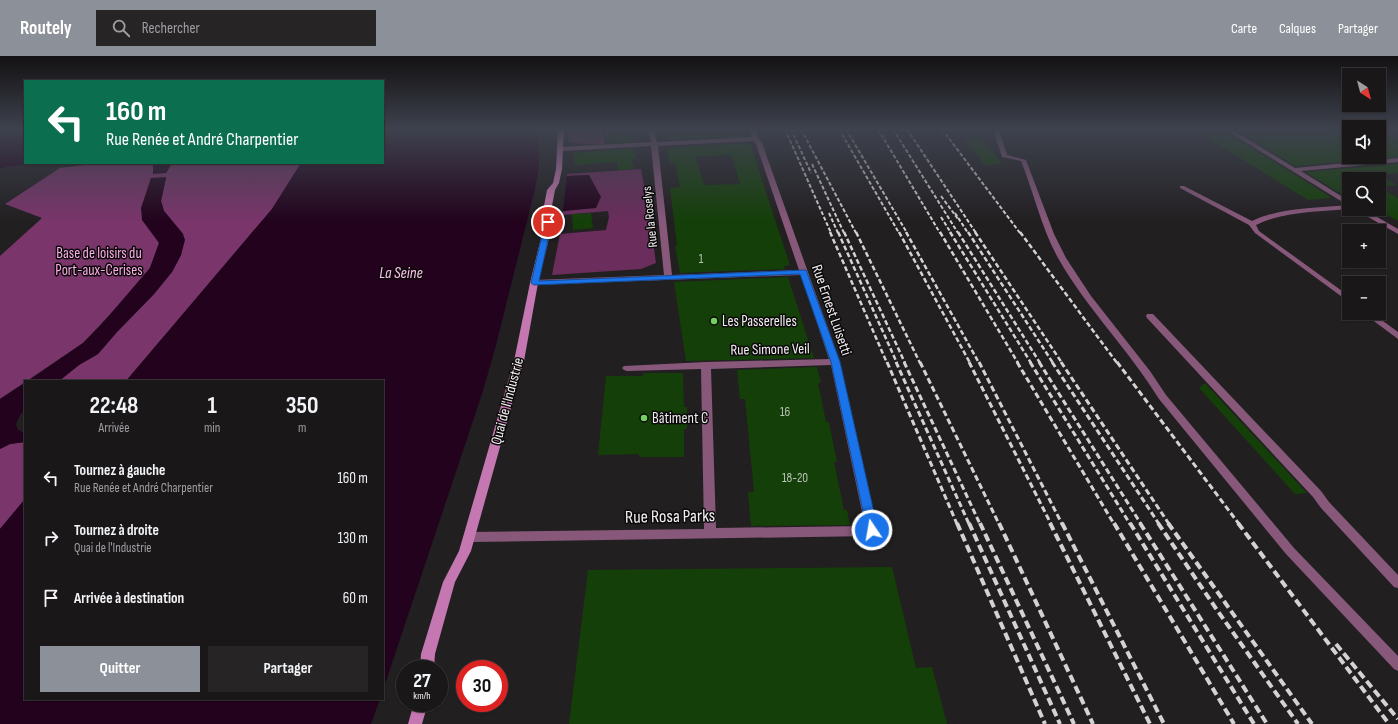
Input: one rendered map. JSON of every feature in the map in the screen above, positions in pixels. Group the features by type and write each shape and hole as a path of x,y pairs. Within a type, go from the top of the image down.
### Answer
{"main road":[{"name":"Quai de l'Industrie","path":"428,660 428,654 449,582 465,550 469,537 519,361 534,283 547,230 547,211 551,190 557,179 560,160"},
{"path":"415,724 418,712"}],"street":[{"name":"Rue la Roselys","path":"656,160 668,278"},
{"name":"Rue Ernest Luisetti","path":"765,160 835,362 872,530"},
{"path":"1278,160 1342,200"},
{"path":"1294,170 1396,160"},
{"path":"1370,216 1398,232"},
{"path":"534,283 803,272"},
{"name":"Rue Simone Veil","path":"627,368 835,362"},
{"path":"706,366 710,533"},
{"name":"Rue Rosa Parks","path":"469,537 872,530"}],"lane":[{"path":"1023,160 1050,235 1063,259 1101,316 1135,358 1158,389 1162,397 1290,551 1354,620 1398,664"},
{"path":"1182,187 1252,224 1253,228 1257,232 1342,295"},
{"path":"1252,224 1287,213 1342,208"},
{"path":"1150,316 1306,482 1325,505 1398,583"},
{"path":"1376,320 1398,336"}],"shaded area":[{"path":"641,169 656,263 641,269 552,275 560,234 606,230 609,217 608,211 563,215 563,211 596,207 589,175 567,176 567,174"}],"green space":[{"name":"Base de loisirs du Port-aux-Cerises","path":"93,164 153,164 153,173 166,173 171,164 300,164 272,209 127,380 60,380 79,365 98,354 154,294 172,272 181,255 183,234 164,211 161,201 166,178 151,178 149,186 159,243 150,268 118,306 83,343 28,380 24,380 24,383 0,399 0,256 42,218 5,204 60,168"},
{"path":"24,442 24,500 0,529 0,449 10,444"}],"water":[{"path":"0,160 24,160 24,164 33,164 6,167 0,169"},
{"name":"La Seine","path":"384,160 539,160 539,168 535,189 495,349 482,394 384,687 384,380 127,380 272,209 300,164 384,164"},
{"path":"153,164 171,164 166,173 153,174"},
{"path":"589,175 601,197 596,208 563,211 567,176"},
{"path":"166,177 161,201 164,211 183,234 185,240 181,255 172,272 154,294 98,354 79,365 60,380 29,380 83,343 100,326 150,268 159,243 142,220 141,208 151,178"},
{"path":"24,384 24,411 20,415 16,424 18,430 24,433 24,442 10,444 0,449 0,399"},
{"path":"24,500 24,700 380,700 371,724 0,724 0,529"}],"building":[{"path":"575,160 631,160 634,169 618,170 617,162 575,165"},
{"path":"669,160 696,160 704,185 740,184 733,160 755,160 790,265 784,266 785,269 680,273 675,246 677,246 670,188 680,187 675,163 670,163"},
{"path":"981,160 999,160 1002,164 985,165"},
{"path":"1244,160 1271,160 1332,198 1308,200"},
{"path":"1286,160 1342,160 1342,162 1295,166"},
{"path":"1398,164 1398,173 1386,174 1386,172 1342,172 1342,194 1306,172"},
{"path":"1386,179 1397,185 1386,186"},
{"path":"1386,191 1398,198 1398,221 1386,214"},
{"path":"591,213 593,228 573,230 572,214"},
{"path":"788,277 814,358 686,361 674,282"},
{"path":"817,367 821,383 818,383 826,422 829,422 837,462 834,462 844,510 847,510 850,525 751,526 748,492 754,492 745,399 740,399 737,370"},
{"name":"Bâtiment C","path":"643,373 683,373 684,407 687,407 687,429 684,429 684,457 639,457 639,454 598,455 606,376 643,376"},
{"path":"1205,383 1307,493 1295,494 1199,388"},
{"path":"892,567 916,668 932,667 947,724 569,724 588,570"}],"railway":[{"path":"799,160 831,233"},
{"path":"805,160 811,173"},
{"path":"817,160 856,233"},
{"path":"857,160 899,233"},
{"path":"864,160 907,233"},
{"path":"897,160 940,233"},
{"path":"912,160 958,233"},
{"path":"928,160 976,233"},
{"path":"965,160 1020,233"},
{"path":"812,164 844,233"},
{"path":"941,196 958,219"},
{"path":"829,213 838,233"},
{"path":"955,213 968,233"},
{"path":"941,217 951,233"},
{"path":"830,232 887,363"},
{"path":"838,232 897,363"},
{"path":"844,232 905,363"},
{"path":"856,232 920,363"},
{"path":"899,232 970,363"},
{"path":"906,232 979,363"},
{"path":"940,232 1018,363"},
{"path":"950,232 1031,363"},
{"path":"958,232 1040,363"},
{"path":"968,232 1053,363"},
{"path":"975,232 1062,363"},
{"path":"1020,232 1117,363"},
{"path":"887,362 957,524"},
{"path":"896,362 969,524"},
{"path":"904,362 980,524"},
{"path":"920,362 999,524"},
{"path":"969,362 1051,524"},
{"path":"979,362 1062,524"},
{"path":"1017,362 1114,524"},
{"path":"1030,362 1130,524"},
{"path":"1039,362 1141,524"},
{"path":"1052,362 1159,524"},
{"path":"1061,362 1169,524"},
{"path":"1117,362 1239,524"},
{"path":"957,523 1045,724"},
{"path":"969,523 1060,724"},
{"path":"980,523 1074,724"},
{"path":"999,523 1093,724"},
{"path":"1050,523 1150,724"},
{"path":"1062,523 1164,724"},
{"path":"1114,523 1234,724"},
{"path":"1130,523 1254,724"},
{"path":"1140,523 1267,724"},
{"path":"1158,523 1217,610 1298,724"},
{"path":"1168,523 1312,724"},
{"path":"1238,523 1389,724"},
{"path":"1336,644 1398,719"}],"place":[{"name":"Les Passerelles","path":"714,321"},
{"name":"Bâtiment C","path":"644,418"}],"route":[{"path":"548,222 534,283 803,272 835,362 872,530"}]}
